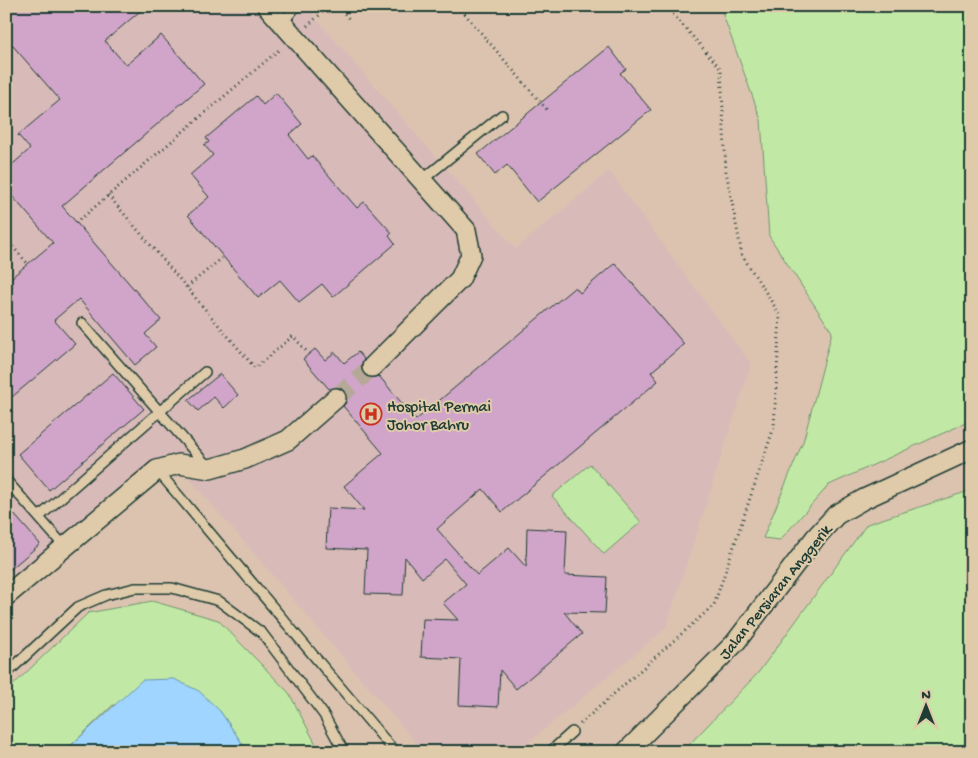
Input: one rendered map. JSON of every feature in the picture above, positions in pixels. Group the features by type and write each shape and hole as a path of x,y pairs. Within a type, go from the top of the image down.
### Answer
{"street":[{"path":"267,6 466,230 471,255 460,279 372,367"},
{"path":"6,596 157,470 179,464 210,469 245,459 288,440 336,398"},
{"name":"Jalan Persiaran Anggerik","path":"626,752 735,643 815,538 836,515 864,499 972,449"}],"lane":[{"path":"288,30 296,6"},
{"path":"421,181 502,115"},
{"path":"82,323 210,469"},
{"path":"39,517 205,372"},
{"path":"157,470 395,752"},
{"path":"6,480 64,546"},
{"path":"6,674 78,607 106,595 135,588 172,588 219,601 262,633 324,715 344,752"},
{"path":"550,752 572,732"}],"path":[{"path":"76,223 288,30 330,6"},
{"path":"338,6 350,20"},
{"path":"458,6 548,111"},
{"path":"572,732 714,605 774,427 780,315 742,255 726,171 722,69 666,6"},
{"path":"108,195 255,368 293,336 309,354"},
{"path":"7,241 28,264"},
{"path":"187,288 222,258"}],"shaded area":[{"name":"Hospital Permai Johor Bahru","path":"6,6 305,6 516,249 609,171 751,364 666,628 517,752 424,752 178,465 6,605"}],"green space":[{"path":"723,6 972,6 972,420 829,485 780,540 763,538 803,442 832,332 769,236 761,120 721,9"},
{"path":"590,464 641,522 604,554 552,496"},
{"path":"972,490 972,752 682,752 758,673 867,524"},
{"path":"152,601 218,620 289,693 320,752 248,752 220,711 113,705 64,752 6,752 6,692 88,613"}],"water":[{"path":"174,679 199,691 220,711 248,752 64,752 142,680"}],"building":[{"path":"6,6 146,6 105,41 126,65 161,35 204,84 62,206 161,320 145,334 156,347 135,365 79,299 54,320 75,344 6,402 6,282 53,243 6,189 6,170 30,149 18,135 60,100 6,38"},
{"path":"609,47 626,69 620,73 651,110 537,202 507,165 495,175 478,154"},
{"path":"276,93 302,124 289,135 308,159 312,156 357,208 364,202 392,233 389,236 395,244 333,297 322,284 299,302 280,280 258,298 188,215 209,197 190,175 213,155 204,145 209,142 206,138 256,96 263,105"},
{"path":"615,263 684,344 651,372 658,381 502,512 483,489 437,529 477,575 509,548 526,567 527,528 567,530 565,575 607,577 605,613 564,612 582,634 516,689 500,670 498,707 459,705 461,659 421,657 423,619 458,620 443,603 466,584 445,559 422,578 405,557 403,595 365,594 367,550 326,548 328,508 364,510 344,486 383,453 343,406 347,401 345,391 339,387 329,389 303,359 315,349 325,360 335,352 344,363 358,352 364,359 361,365 364,375 370,378 379,376 416,420 575,287 580,293"},
{"path":"113,373 144,409 49,490 18,454"},
{"path":"220,374 238,395 224,408 214,397 198,411 188,400"},
{"path":"6,505 40,544 6,573"}],"tunnel":[{"path":"336,398 372,367"}],"place":[{"name":"Hospital Permai Johor Bahru","path":"371,414"}]}
